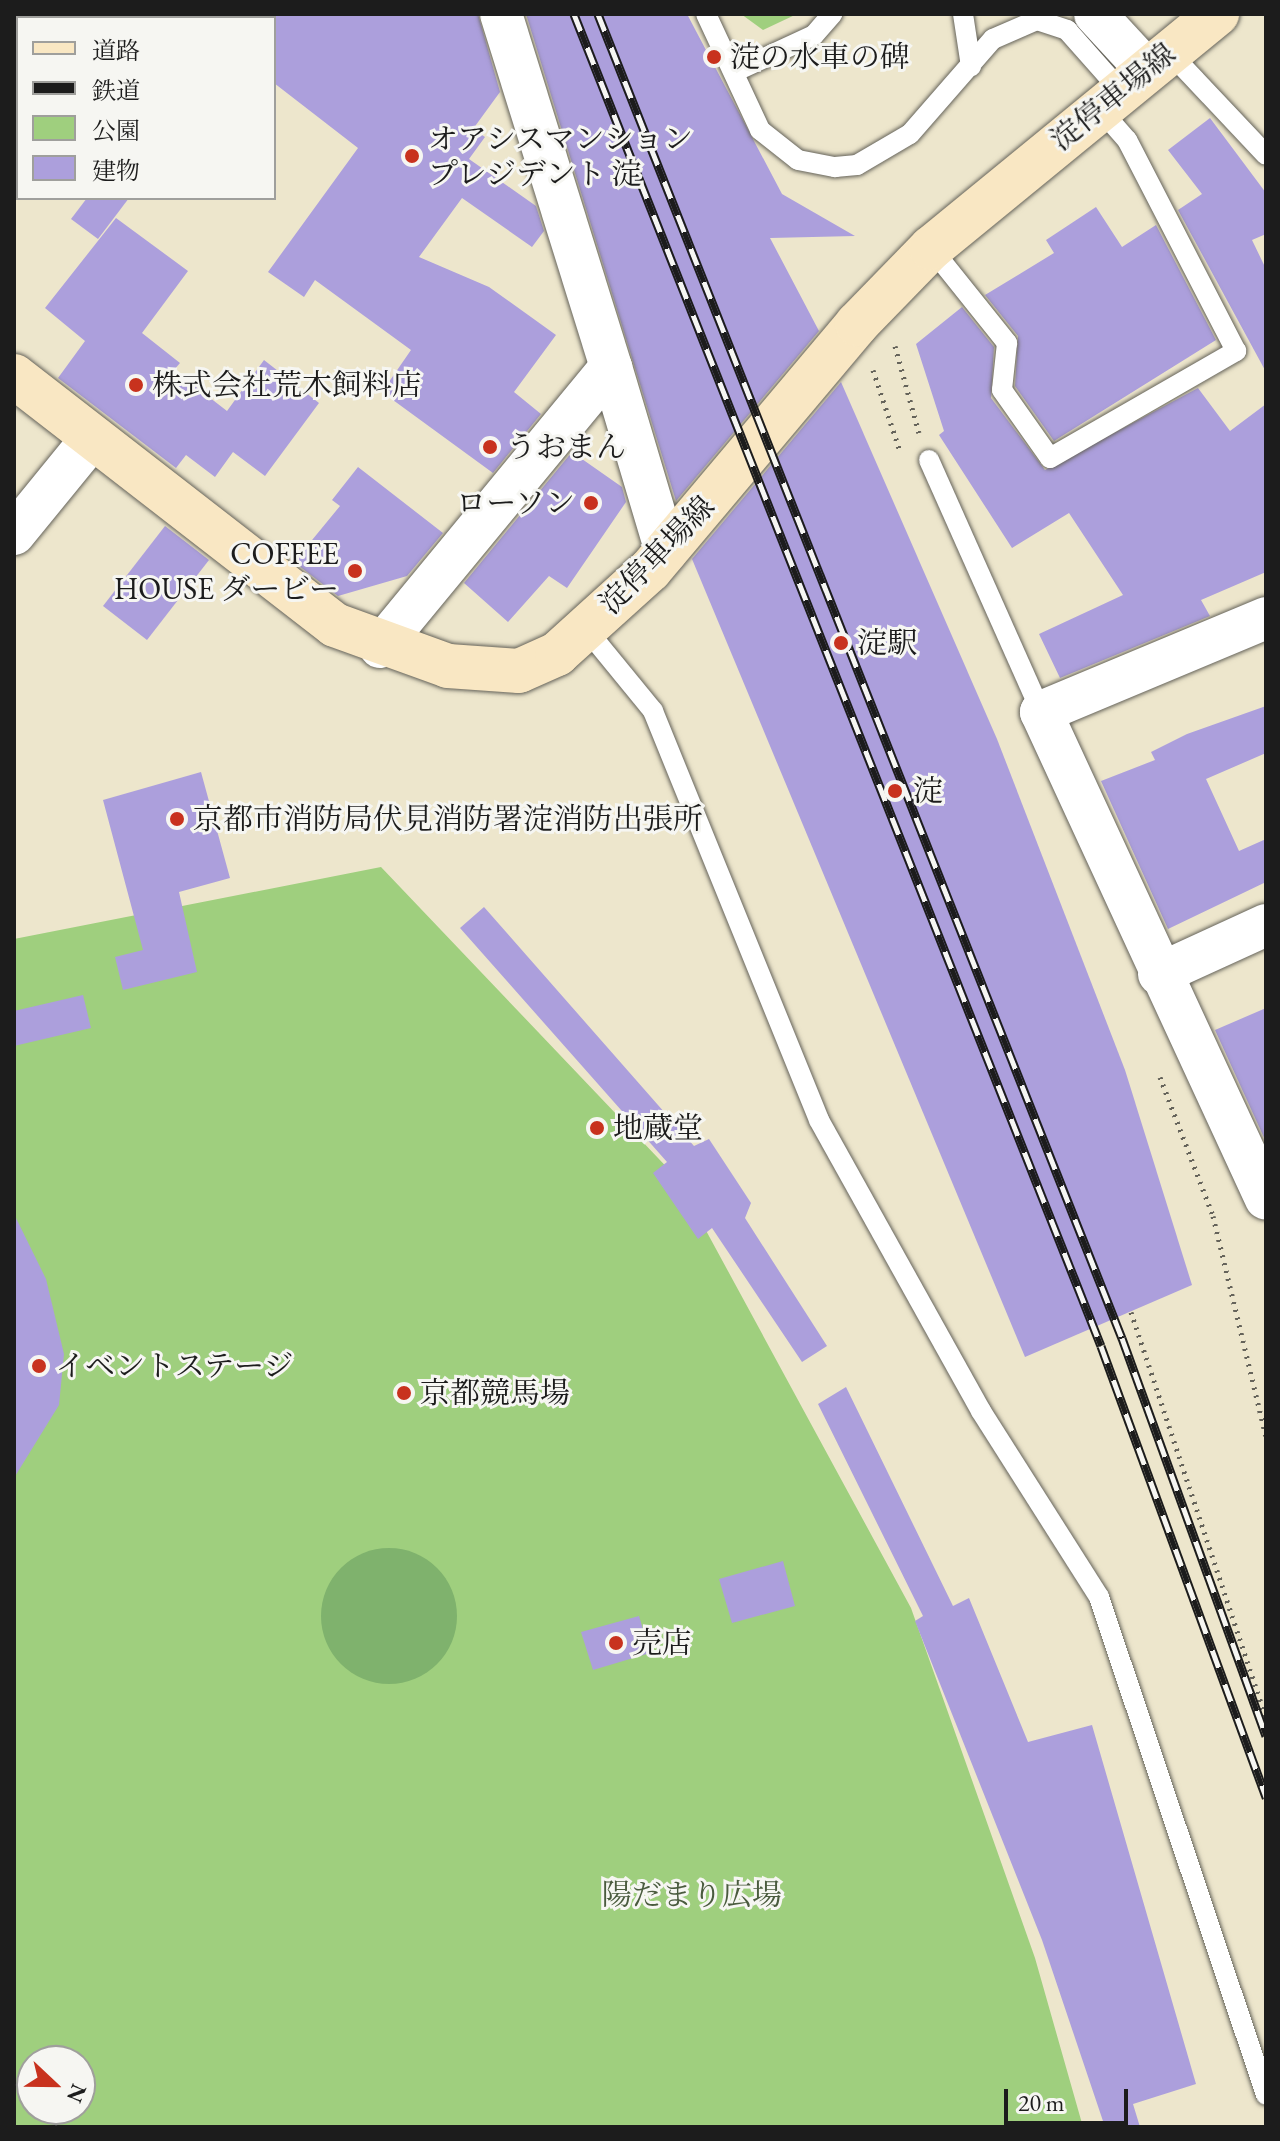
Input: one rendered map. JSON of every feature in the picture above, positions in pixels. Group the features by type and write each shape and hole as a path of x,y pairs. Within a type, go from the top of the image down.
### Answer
{"main road":[{"name":"淀停車場線","path":"14,376 335,625 380,647 490,674 557,654 666,552 857,324 931,248 1217,14"}],"street":[{"path":"501,14 666,552"},
{"path":"1095,14 1133,80"},
{"path":"380,647 611,367"},
{"path":"14,534 93,437"},
{"path":"1266,618 1041,712 1159,974 1266,1199"},
{"path":"1159,974 1266,925"}],"lane":[{"path":"706,14 760,130 798,160 835,167 857,165 910,134 1009,28 1052,21 1133,80 1266,155"},
{"path":"734,72 814,35 832,14"},
{"path":"963,14 971,66"},
{"path":"931,248 1007,343 1002,390 1050,458 1236,351 1127,140 1133,80"},
{"path":"929,460 1041,712"},
{"path":"586,629 653,711 819,1120 981,1411 1099,1597 1266,2095"}],"path":[{"path":"897,352 919,434"},
{"path":"1131,1312 1266,1717"}],"green space":[{"path":"741,14 797,14 763,30"},
{"name":"京都競馬場","path":"381,867 678,1179 911,1608 1035,1958 1083,2127 14,2127 14,939"},
{"path":"389,1548 415,1553 437,1568 452,1590 457,1616 452,1642 437,1664 415,1679 389,1684 363,1679 341,1664 326,1642 321,1616 326,1590 341,1568 363,1553"}],"building":[{"path":"478,14 500,92 473,129 485,137 469,159 536,206 544,231 532,247 462,198 419,257 489,287 556,335 514,392 541,414 493,473 382,392 411,350 315,280 304,297 268,272 358,148 276,85 274,16"},
{"path":"526,14 687,14 782,194 855,236 770,238 819,331 676,501"},
{"path":"1210,118 1266,193 1266,234 1252,240 1266,269 1266,372 1178,210 1202,194 1168,150"},
{"path":"85,200 127,200 98,239 71,219"},
{"path":"1096,207 1122,247 1156,225 1216,340 1054,441 1015,386 1018,336 985,295 1054,253 1046,240"},
{"path":"116,218 188,271 142,333 180,363 174,370 227,411 264,360 319,403 265,476 233,452 215,477 186,455 176,468 58,378 85,341 45,308"},
{"path":"962,307 994,347 991,398 1045,470 1198,388 1230,431 1266,404 1266,572 1201,600 1210,616 1060,678 1039,634 1123,595 1069,513 1012,548 939,435 944,431 916,344"},
{"name":"淀駅","path":"841,382 997,739 1125,1070 1192,1285 1025,1357 692,559"},
{"path":"572,452 622,487 626,502 567,588 549,576 508,622 464,583"},
{"path":"358,467 443,533 407,576 338,596 294,562 340,506 332,500"},
{"path":"165,526 209,560 147,640 103,606"},
{"path":"1266,706 1266,753 1206,779 1239,851 1266,839 1266,882 1168,929 1101,781 1155,760 1151,752 1187,734"},
{"path":"201,772 230,878 179,892 197,972 123,990 115,957 143,950 103,800"},
{"path":"484,907 694,1146 709,1139 751,1203 745,1218 827,1346 802,1362 712,1228 698,1239 653,1173 667,1162 460,928"},
{"path":"83,995 91,1028 14,1046 14,1011"},
{"path":"1266,1008 1266,1142 1215,1030"},
{"name":"イベントステージ","path":"14,1214 46,1279 64,1354 59,1405 14,1478"},
{"path":"846,1387 953,1606 969,1598 1028,1742 1092,1725 1196,2084 1133,2104 1140,2127 1105,2127 1042,1940 915,1621 923,1616 818,1404"},
{"path":"783,1561 795,1606 732,1623 719,1579"},
{"name":"売店","path":"639,1616 650,1653 593,1670 581,1632"}],"railway":[{"path":"574,14 1101,1346 1266,1798"},
{"path":"598,14 1122,1338 1266,1736"}],"place":[{"name":"淀の水車の碑","path":"714,57"},
{"name":"オアシスマンション プレジデント 淀","path":"412,156"},
{"name":"株式会社荒木飼料店","path":"136,385"},
{"name":"うおまん","path":"490,447"},
{"name":"ローソン","path":"591,503"},
{"name":"COFFEE HOUSE ダービー","path":"355,571"},
{"name":"淀駅","path":"841,643"},
{"name":"淀","path":"895,791"},
{"name":"京都市消防局伏見消防署淀消防出張所","path":"177,819"},
{"name":"地蔵堂","path":"597,1128"},
{"name":"イベントステージ","path":"39,1366"},
{"name":"京都競馬場","path":"404,1393"},
{"name":"売店","path":"616,1643"}],"park label":[{"name":"陽だまり広場","path":"692,1895"}]}
